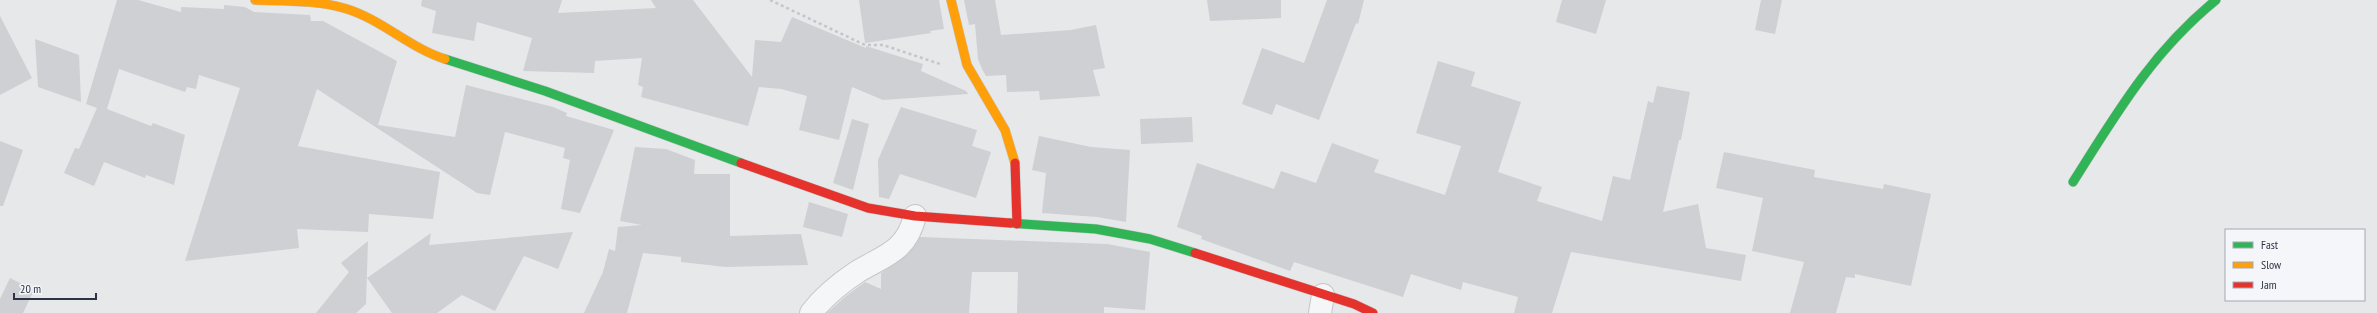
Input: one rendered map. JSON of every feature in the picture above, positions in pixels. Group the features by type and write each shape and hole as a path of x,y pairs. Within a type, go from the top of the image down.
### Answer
{"street":[{"path":"255,0 317,3 347,9 369,19 415,46 441,58 545,91 819,192 868,208 915,216 1096,229 1150,239 1322,304 1354,304 1373,313"},
{"path":"951,0 958,34 971,74 1001,123 1012,150 1018,188 1017,224"},
{"path":"2073,182 2137,82 2190,22 2216,0"},
{"path":"811,313 825,296 842,283 901,247 908,235 915,216"}],"path":[{"path":"770,0 865,46 883,45 971,74"}],"building":[{"path":"117,0 138,0 181,12 181,7 224,9 224,5 245,7 254,12 310,15 311,21 323,21 397,61 378,125 455,137 466,85 553,107 567,113 566,116 614,130 580,213 561,209 570,160 563,158 565,148 505,132 490,195 477,193 317,89 298,146 440,172 433,219 369,214 368,232 297,229 299,248 185,261 240,88 199,75 196,89 187,87 185,92 119,69 107,109 151,126 153,123 185,135 174,185 146,175 145,178 104,162 94,186 64,173 75,148 79,149 97,108 86,104"},
{"path":"422,0 562,0 558,13 656,8 651,0 693,0 752,77 755,40 781,42 792,17 866,48 866,46 923,64 921,71 966,91 968,94 883,100 852,87 839,140 799,130 807,96 781,89 759,87 748,126 641,97 643,87 638,85 642,58 595,61 594,73 523,71 532,38 477,22 474,41 432,33 436,11 421,6"},
{"path":"859,0 939,0 944,29 930,31 931,33 865,43"},
{"path":"964,0 995,0 1001,35 1071,30 1096,25 1105,68 1093,70 1100,96 1040,100 1039,91 1007,92 1006,75 986,76 982,69 978,59 975,24 969,25"},
{"path":"1207,0 1281,0 1281,18 1210,21"},
{"path":"1327,0 1364,0 1358,24 1356,23 1319,120 1276,104 1272,115 1242,104 1262,48 1304,63"},
{"path":"1562,0 1606,0 1596,34 1556,22"},
{"path":"1761,0 1782,0 1775,34 1755,30"},
{"path":"0,16 32,78 0,95"},
{"path":"35,39 79,55 81,102 38,87"},
{"path":"1438,61 1475,72 1471,86 1521,102 1498,172 1542,187 1537,201 1602,221 1613,176 1630,180 1648,101 1653,103 1657,86 1690,92 1681,140 1679,140 1663,212 1698,204 1706,248 1746,255 1741,281 1571,252 1552,313 1514,313 1518,297 1463,282 1461,290 1411,274 1403,297 1294,262 1290,271 1201,239 1202,236 1177,227 1197,163 1274,189 1281,171 1316,183 1332,143 1379,160 1374,172 1445,195 1461,146 1416,133"},
{"path":"901,107 977,130 972,146 991,152 976,198 900,174 889,199 879,197 878,160"},
{"path":"1192,117 1193,142 1141,144 1140,119"},
{"path":"852,119 869,124 853,190 833,183"},
{"path":"1039,136 1091,147 1130,150 1126,222 1097,217 1042,213 1046,173 1032,170"},
{"path":"0,141 23,150 3,206 0,206"},
{"path":"635,147 666,149 695,160 694,174 730,174 730,236 801,234 808,265 726,267 681,262 681,257 643,253 627,313 584,313 603,272 609,249 615,251 618,227 642,225 620,221"},
{"path":"1724,152 1815,170 1814,177 1883,189 1884,184 1931,194 1911,286 1855,274 1855,278 1846,277 1836,313 1790,313 1804,262 1752,251 1763,198 1716,188"},
{"path":"809,202 848,214 842,237 803,227"},
{"path":"573,232 558,269 524,256 495,311 462,295 437,313 392,313 367,278 431,233 429,245"},
{"path":"920,237 1107,244 1150,252 1145,310 1104,307 1104,313 1017,313 1018,272 972,272 969,313 827,313 865,282 881,289 881,273 908,254"},
{"path":"368,241 366,304 356,313 316,313 349,272 341,263"},
{"path":"10,278 34,290 23,313 0,313 0,299"}],"traffic: fast":[{"path":"2073,182 2120,108 2154,63 2193,20 2216,0"},
{"path":"445,59 545,91 741,163"},
{"path":"1010,223 1096,229 1150,239 1195,253"}],"traffic: slow":[{"path":"255,0 313,2 347,9 372,20 420,48 445,59"},
{"path":"951,0 967,65 1005,130 1015,163"}],"traffic: jam":[{"path":"741,163 868,208 915,216 1010,223"},
{"path":"1015,163 1017,224"},
{"path":"1195,253 1354,304 1373,313"}]}
